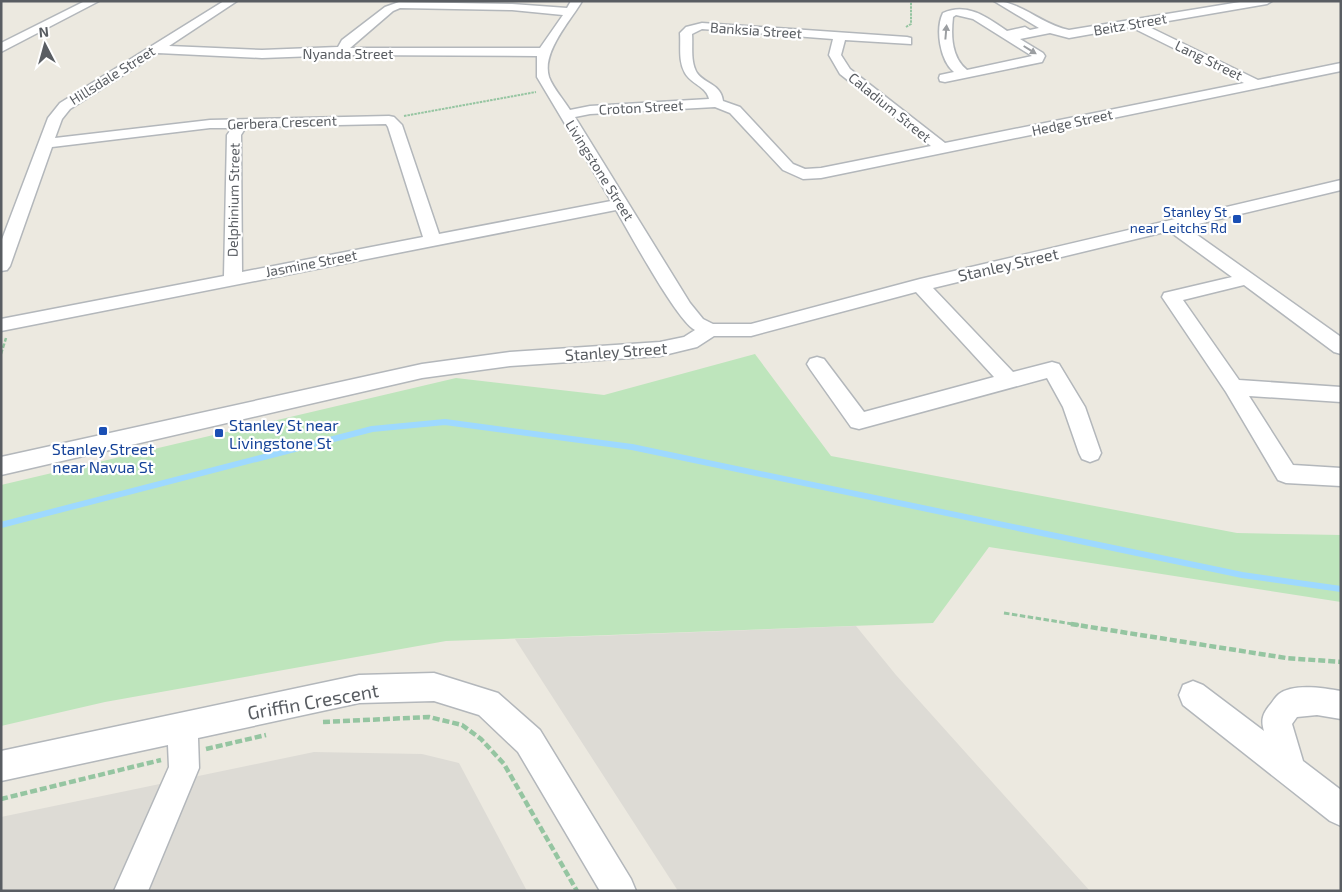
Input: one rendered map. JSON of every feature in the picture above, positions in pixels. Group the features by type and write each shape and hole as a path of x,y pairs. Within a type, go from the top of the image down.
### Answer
{"street":[{"path":"1,48 94,1"},
{"name":"Hillsdale Street","path":"1,266 55,118 65,106 232,1"},
{"name":"Beitz Street","path":"999,1 1048,28 1076,33 1267,1"},
{"path":"342,51 354,38 389,9 399,5 574,6"},
{"path":"543,52 574,6"},
{"path":"964,74 954,66 945,39 946,17 950,12 959,11 970,14 1005,35 1048,28"},
{"name":"Lang Street","path":"1134,24 1256,84"},
{"name":"Banksia Street","path":"716,103 717,97 713,89 695,77 689,69 686,33 690,29 702,26 907,41"},
{"path":"944,78 1038,59 1039,56 1036,53 1009,37 1048,28"},
{"name":"Caladium Street","path":"840,36 835,55 845,71 942,148"},
{"name":"Nyanda Street","path":"153,49 262,54 342,51 407,53 543,52"},
{"name":"Livingstone Street","path":"543,52 540,65 543,77 690,316 696,323 710,330"},
{"name":"Hedge Street","path":"716,103 735,110 788,167 803,174 821,174 1341,67"},
{"name":"Croton Street","path":"566,115 590,110 716,103"},
{"path":"389,120 395,125 432,239"},
{"name":"Gerbera Crescent","path":"47,143 210,124 389,120"},
{"name":"Delphinium Street","path":"233,279 234,135 242,123"},
{"name":"Stanley Street","path":"1,466 422,371 510,359 660,349 690,342 710,330 751,330 920,285 1341,185"},
{"name":"Jasmine Street","path":"3,328 432,239 620,204"},
{"path":"1172,225 1341,347"},
{"path":"1247,279 1171,297 1233,387 1286,474 1341,476"},
{"path":"920,285 1010,382"},
{"path":"817,364 859,421 1010,382 1052,369 1074,407 1090,453"},
{"path":"1233,387 1341,395"},
{"name":"Griffin Crescent","path":"1,766 184,740 359,689 434,687 488,702 529,741 619,891"},
{"path":"1193,695 1341,810"},
{"path":"1290,769 1276,721 1289,704 1317,701 1341,705"},
{"path":"131,891 184,768 184,740"}],"path":[{"path":"882,39 883,32 906,27 911,24 911,1"},
{"path":"389,120 417,112 537,92"},
{"path":"1,354 3,328"},
{"path":"1004,613 1286,658 1341,662"},
{"path":"316,724 429,717 462,725 481,739 504,764 577,891"},
{"path":"1,799 184,740 272,734"}],"shaded area":[{"path":"856,626 896,675 1090,891 678,891 515,639"},
{"path":"314,752 422,754 459,763 527,891 1,891 1,817"}],"green space":[{"path":"755,354 831,456 1237,533 1341,535 1341,602 989,547 933,623 446,641 105,702 1,726 1,485 456,378 604,395"}],"waterway":[{"path":"1,525 372,429 445,422 632,447 1242,575 1341,589"}],"place":[{"name":"Stanley St near Leitchs Rd","path":"1237,219"},
{"name":"Stanley Street near Navua St","path":"103,431"},
{"name":"Stanley St near Livingstone St","path":"219,433"}]}
